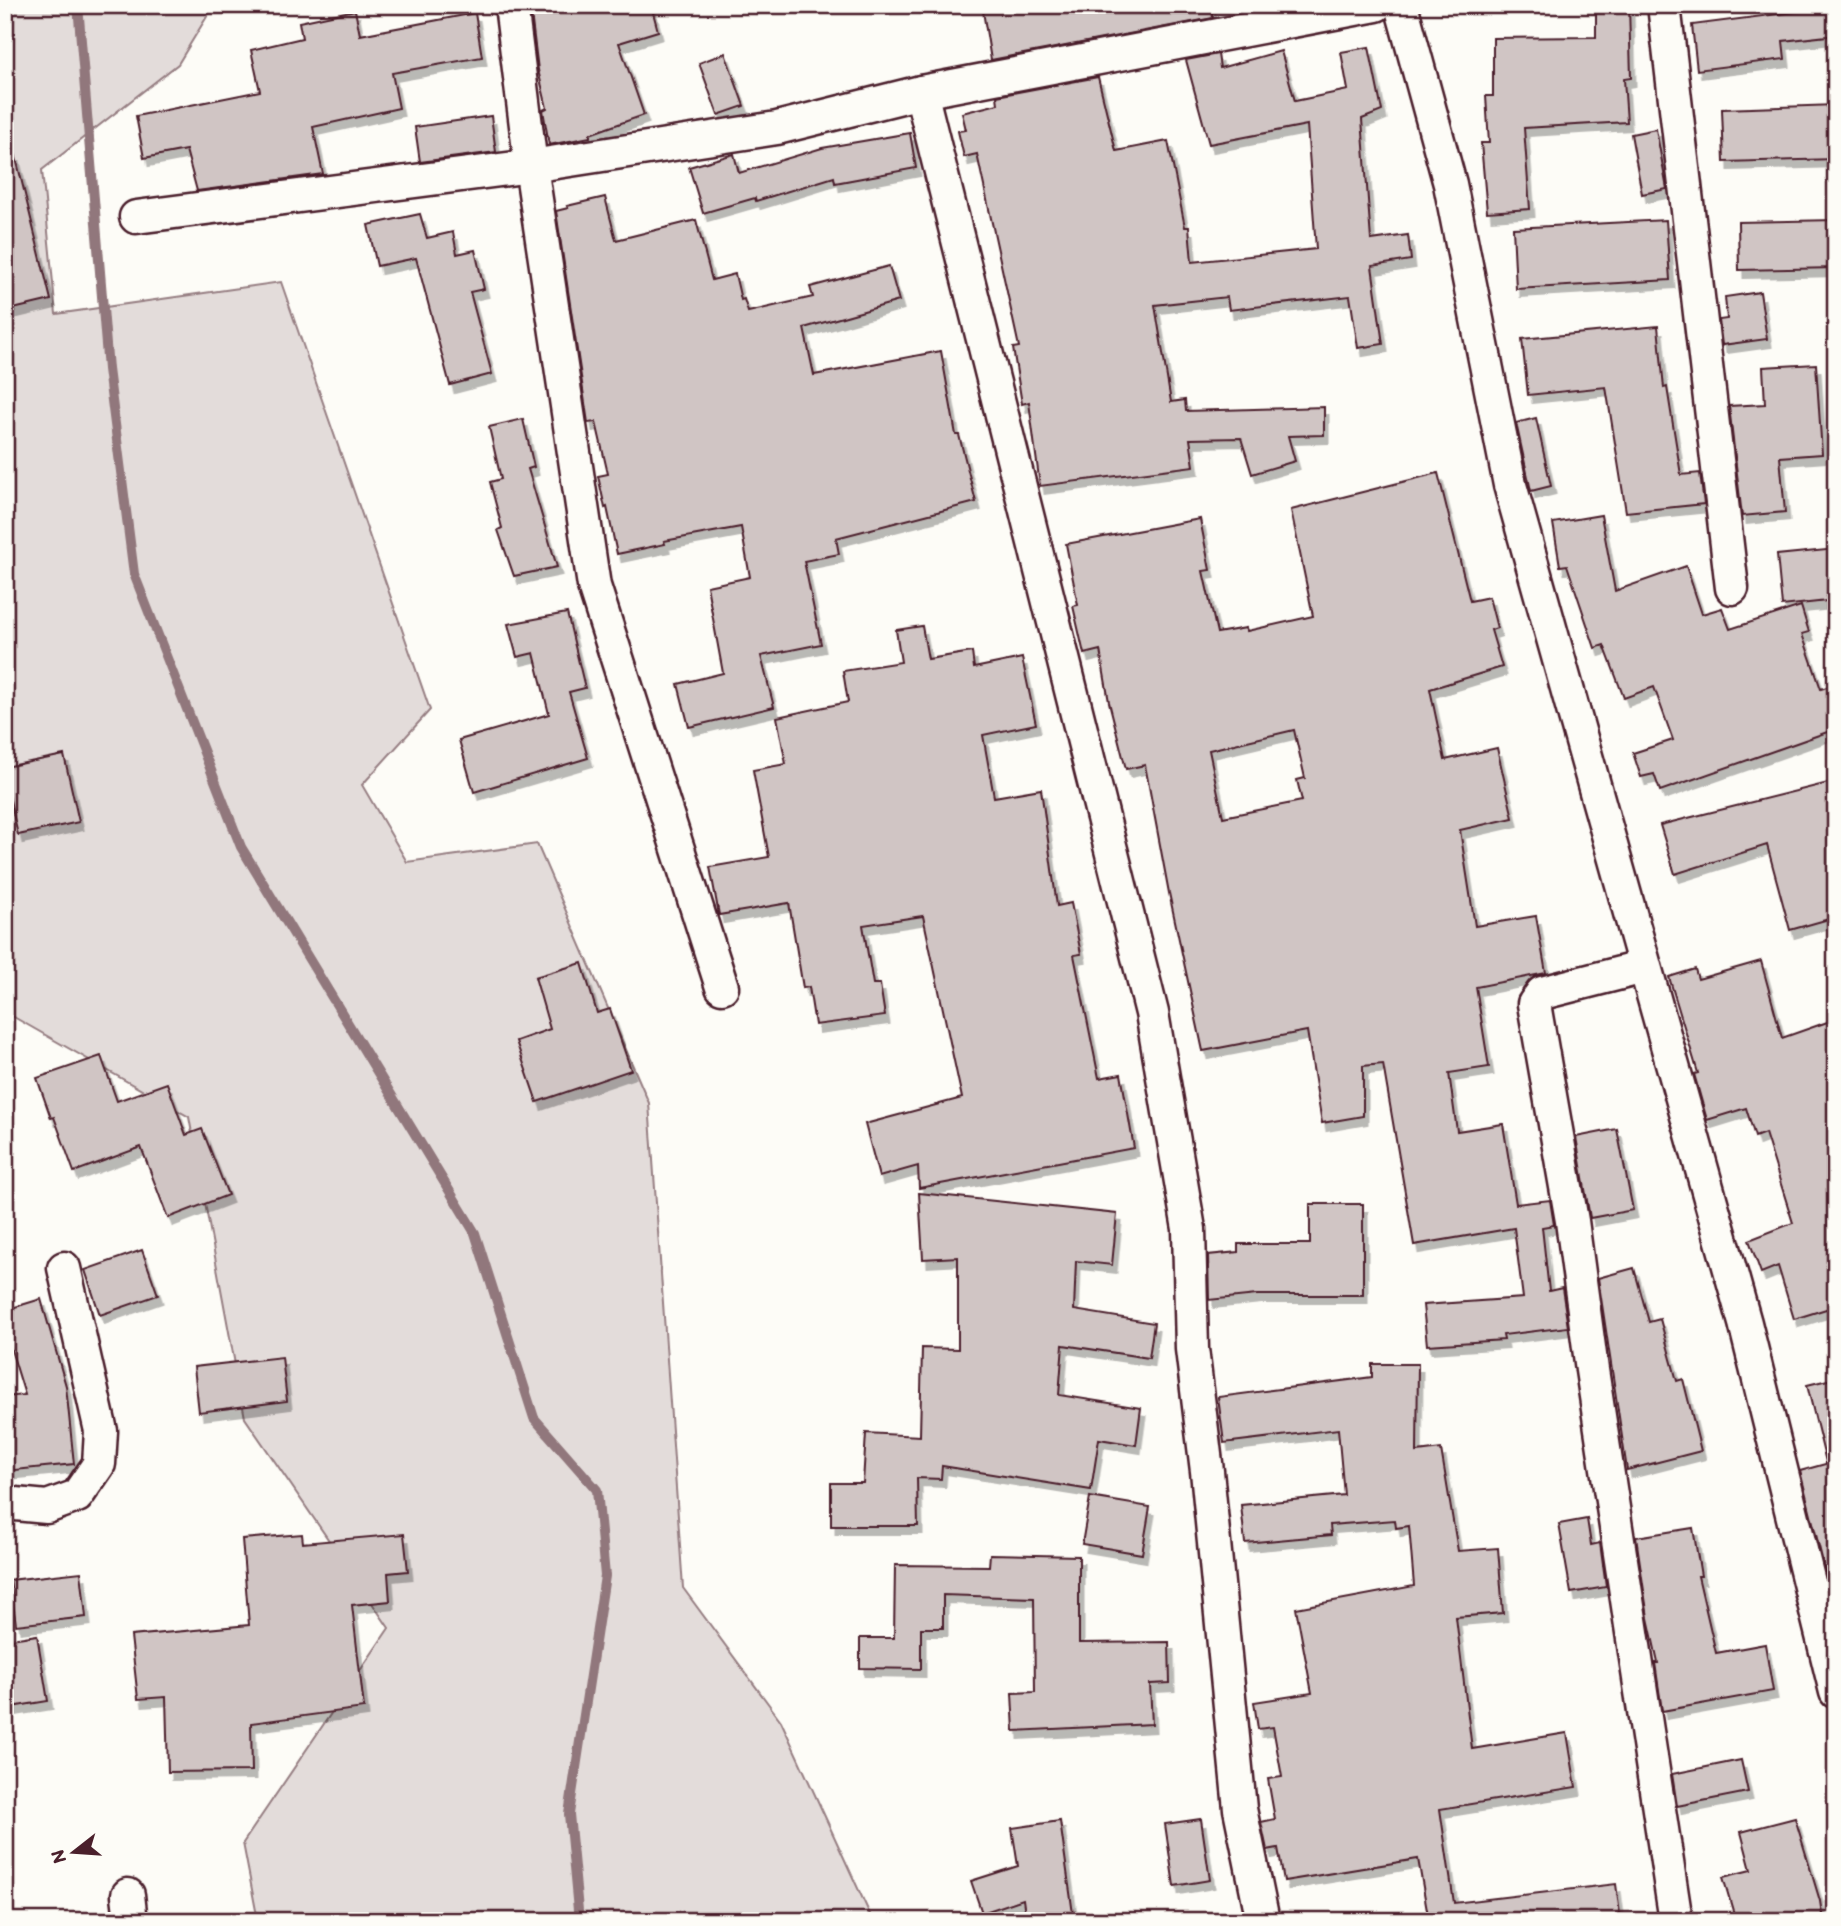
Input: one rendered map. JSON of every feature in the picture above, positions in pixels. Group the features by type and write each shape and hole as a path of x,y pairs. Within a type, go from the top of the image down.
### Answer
{"street":[{"path":"510,5 531,166 594,586 722,987"},
{"path":"136,217 531,166 777,128 921,92 1376,5"},
{"path":"1401,5 1450,184 1510,485 1745,1323 1836,1692"},
{"path":"1664,5 1731,588"},
{"path":"921,92 1152,1013 1189,1229 1192,1349 1207,1471 1240,1809 1263,1921"},
{"path":"1644,967 1542,993 1534,1004 1572,1221 1598,1411 1676,1921"},
{"path":"5,1503 47,1507 77,1496 99,1464 101,1431 64,1268"}],"shaded area":[{"path":"5,5 214,5 178,64 42,170 56,314 281,282 430,710 362,785 407,862 537,844 649,1103 683,1588 781,1721 873,1921 258,1921 243,1843 389,1628 245,1418 189,1117 5,1012"}],"building":[{"path":"530,5 651,5 658,31 619,43 644,115 590,134 590,137 549,145 543,110 547,108 538,70"},
{"path":"982,5 1211,5 1213,18 991,60"},
{"path":"1596,5 1629,5 1631,78 1624,79 1627,122 1524,128 1530,209 1487,212 1481,143 1489,143 1486,96 1493,96 1493,38 1596,37"},
{"path":"1834,7 1836,35 1783,41 1785,59 1697,70 1692,25"},
{"path":"355,10 360,35 475,13 482,57 392,73 399,108 313,127 323,174 197,191 186,150 144,158 136,116 260,91 251,50 302,38 299,22"},
{"path":"1369,47 1382,111 1362,119 1371,240 1408,235 1411,260 1372,266 1383,344 1358,348 1350,296 1229,310 1227,297 1155,305 1171,402 1185,400 1186,411 1324,407 1324,435 1288,436 1295,461 1252,474 1241,438 1190,439 1194,466 1040,486 1029,402 1022,404 1013,348 1019,347 977,154 964,157 958,131 966,130 962,113 998,104 997,96 1098,77 1116,151 1168,141 1185,227 1189,227 1192,262 1316,249 1307,125 1209,144 1186,60 1218,54 1220,68 1281,51 1295,101 1348,90 1341,52"},
{"path":"725,53 744,106 718,115 699,63"},
{"path":"1836,105 1836,159 1724,162 1722,109"},
{"path":"491,116 496,152 420,162 415,127"},
{"path":"1656,129 1667,189 1642,194 1631,134"},
{"path":"910,133 916,168 835,183 834,177 756,201 755,198 703,213 689,167 734,154 739,173 822,148"},
{"path":"15,154 51,300 9,310 5,294 5,155"},
{"path":"605,197 616,240 696,220 712,280 735,274 741,300 744,299 748,312 813,297 810,287 889,266 899,301 804,328 814,375 941,351 956,435 959,435 976,502 836,538 839,554 804,561 821,644 761,656 774,707 689,727 678,684 723,673 707,586 750,577 741,527 664,541 665,544 617,554 598,476 608,474 596,422 588,423 556,211"},
{"path":"420,214 427,238 453,232 457,254 475,250 484,289 470,292 492,374 450,385 416,258 377,266 368,225"},
{"path":"1666,220 1670,280 1516,289 1513,228"},
{"path":"1836,220 1836,268 1739,270 1738,222"},
{"path":"1760,292 1767,339 1722,345 1719,320 1727,319 1725,297"},
{"path":"1658,326 1664,388 1667,387 1681,475 1700,473 1704,504 1626,512 1606,387 1528,395 1522,339"},
{"path":"1816,364 1822,454 1780,457 1785,512 1742,516 1729,406 1765,404 1763,367"},
{"path":"1536,418 1551,486 1531,491 1516,423"},
{"path":"523,419 534,467 528,469 557,567 514,576 498,530 502,528 490,482 501,479 489,427"},
{"path":"1438,473 1470,601 1489,597 1497,628 1491,630 1502,667 1430,689 1445,760 1497,748 1513,818 1460,830 1475,926 1536,916 1546,973 1476,987 1489,1067 1449,1073 1457,1131 1503,1124 1516,1204 1550,1200 1554,1225 1542,1227 1549,1291 1562,1288 1568,1327 1503,1335 1504,1340 1427,1345 1423,1305 1523,1298 1514,1228 1414,1245 1383,1064 1363,1066 1363,1116 1322,1123 1307,1031 1203,1051 1145,765 1126,769 1109,702 1100,650 1084,654 1073,606 1078,605 1066,544 1200,519 1210,570 1203,571 1217,633 1246,628 1247,631 1313,616 1291,510","holes":["1294,730 1305,778 1297,780 1302,801 1223,817 1209,750"]},
{"path":"1601,515 1615,591 1686,566 1702,614 1722,608 1730,629 1801,606 1809,632 1802,634 1821,689 1836,684 1836,729 1660,791 1654,774 1641,777 1633,753 1673,740 1654,687 1624,698 1604,645 1595,648 1567,565 1560,566 1553,523"},
{"path":"1836,549 1836,600 1782,606 1777,555"},
{"path":"567,613 585,688 569,692 588,758 474,792 459,740 549,714 534,653 517,657 508,624"},
{"path":"922,626 928,659 972,652 974,668 1022,658 1036,724 983,735 994,797 1041,789 1057,906 1071,903 1081,954 1074,955 1099,1078 1121,1074 1134,1148 919,1188 918,1166 879,1177 865,1124 962,1098 923,916 863,925 873,984 880,984 885,1016 815,1025 809,987 803,988 789,903 719,915 710,867 769,857 753,770 786,764 777,717 848,702 843,671 901,662 896,630"},
{"path":"64,755 79,822 18,835 5,767"},
{"path":"1836,781 1836,917 1790,930 1767,845 1675,874 1660,825"},
{"path":"1761,961 1782,1038 1836,1019 1836,1306 1794,1319 1778,1266 1761,1273 1749,1240 1793,1223 1765,1133 1755,1137 1746,1108 1707,1120 1694,1074 1698,1073 1669,977 1695,969 1698,979"},
{"path":"582,963 597,1013 610,1009 631,1070 537,1102 516,1041 550,1029 535,977"},
{"path":"101,1056 117,1101 167,1083 186,1135 202,1129 228,1195 168,1218 141,1147 74,1172 37,1078"},
{"path":"1617,1129 1633,1210 1590,1218 1576,1137"},
{"path":"919,1193 1117,1214 1112,1265 1076,1261 1074,1310 1154,1323 1149,1358 1063,1345 1059,1395 1141,1408 1136,1445 1099,1439 1091,1490 942,1466 941,1479 917,1478 918,1526 831,1526 831,1483 863,1483 866,1433 920,1436 922,1348 958,1349 958,1257 923,1259"},
{"path":"1310,1204 1363,1204 1363,1295 1257,1295 1209,1300 1208,1255 1238,1252 1238,1244 1310,1244"},
{"path":"142,1250 158,1295 100,1315 85,1270"},
{"path":"1634,1268 1649,1322 1660,1319 1677,1381 1683,1379 1701,1451 1627,1470 1598,1278"},
{"path":"41,1299 66,1386 74,1464 5,1471 5,1397 25,1395 5,1330 5,1310"},
{"path":"282,1357 287,1401 199,1412 194,1367"},
{"path":"1372,1364 1418,1364 1417,1452 1441,1449 1458,1551 1498,1548 1503,1613 1456,1617 1472,1749 1567,1733 1576,1787 1440,1809 1454,1903 1616,1884 1621,1921 1429,1921 1418,1859 1284,1881 1278,1848 1267,1850 1261,1822 1275,1819 1268,1779 1282,1777 1273,1727 1258,1729 1254,1702 1312,1693 1296,1608 1414,1586 1409,1526 1396,1528 1395,1520 1330,1525 1331,1535 1245,1543 1241,1505 1344,1495 1338,1429 1224,1443 1218,1397 1372,1377"},
{"path":"1836,1378 1836,1460 1826,1462 1807,1385"},
{"path":"1836,1461 1836,1614 1800,1471"},
{"path":"1090,1497 1150,1507 1142,1554 1082,1544"},
{"path":"1587,1519 1591,1545 1600,1543 1606,1587 1571,1593 1559,1524"},
{"path":"1693,1528 1701,1576 1698,1576 1716,1653 1765,1644 1773,1691 1662,1711 1655,1663 1658,1663 1648,1618 1636,1537"},
{"path":"302,1534 303,1543 404,1534 408,1571 388,1573 390,1601 352,1605 364,1708 251,1723 252,1771 168,1772 166,1697 138,1699 131,1636 249,1625 242,1539"},
{"path":"990,1554 1079,1556 1079,1643 1169,1642 1170,1683 1150,1684 1152,1724 1014,1731 1012,1693 1035,1692 1034,1598 943,1595 943,1628 921,1628 921,1669 860,1668 860,1638 894,1638 895,1565 989,1566"},
{"path":"81,1572 86,1617 16,1625 10,1580"},
{"path":"37,1635 48,1701 5,1708 5,1640"},
{"path":"1741,1760 1748,1792 1677,1806 1672,1774"},
{"path":"1795,1818 1820,1901 1823,1921 1736,1921 1723,1877 1751,1870 1741,1832"},
{"path":"1201,1819 1210,1880 1174,1886 1165,1824"},
{"path":"1060,1821 1074,1921 1026,1921 1023,1899 982,1913 971,1881 1018,1866 1012,1828"}],"waterway":[{"path":"78,5 108,369 134,574 241,847 475,1233 534,1418 597,1490 605,1576 569,1814 579,1921"}]}
